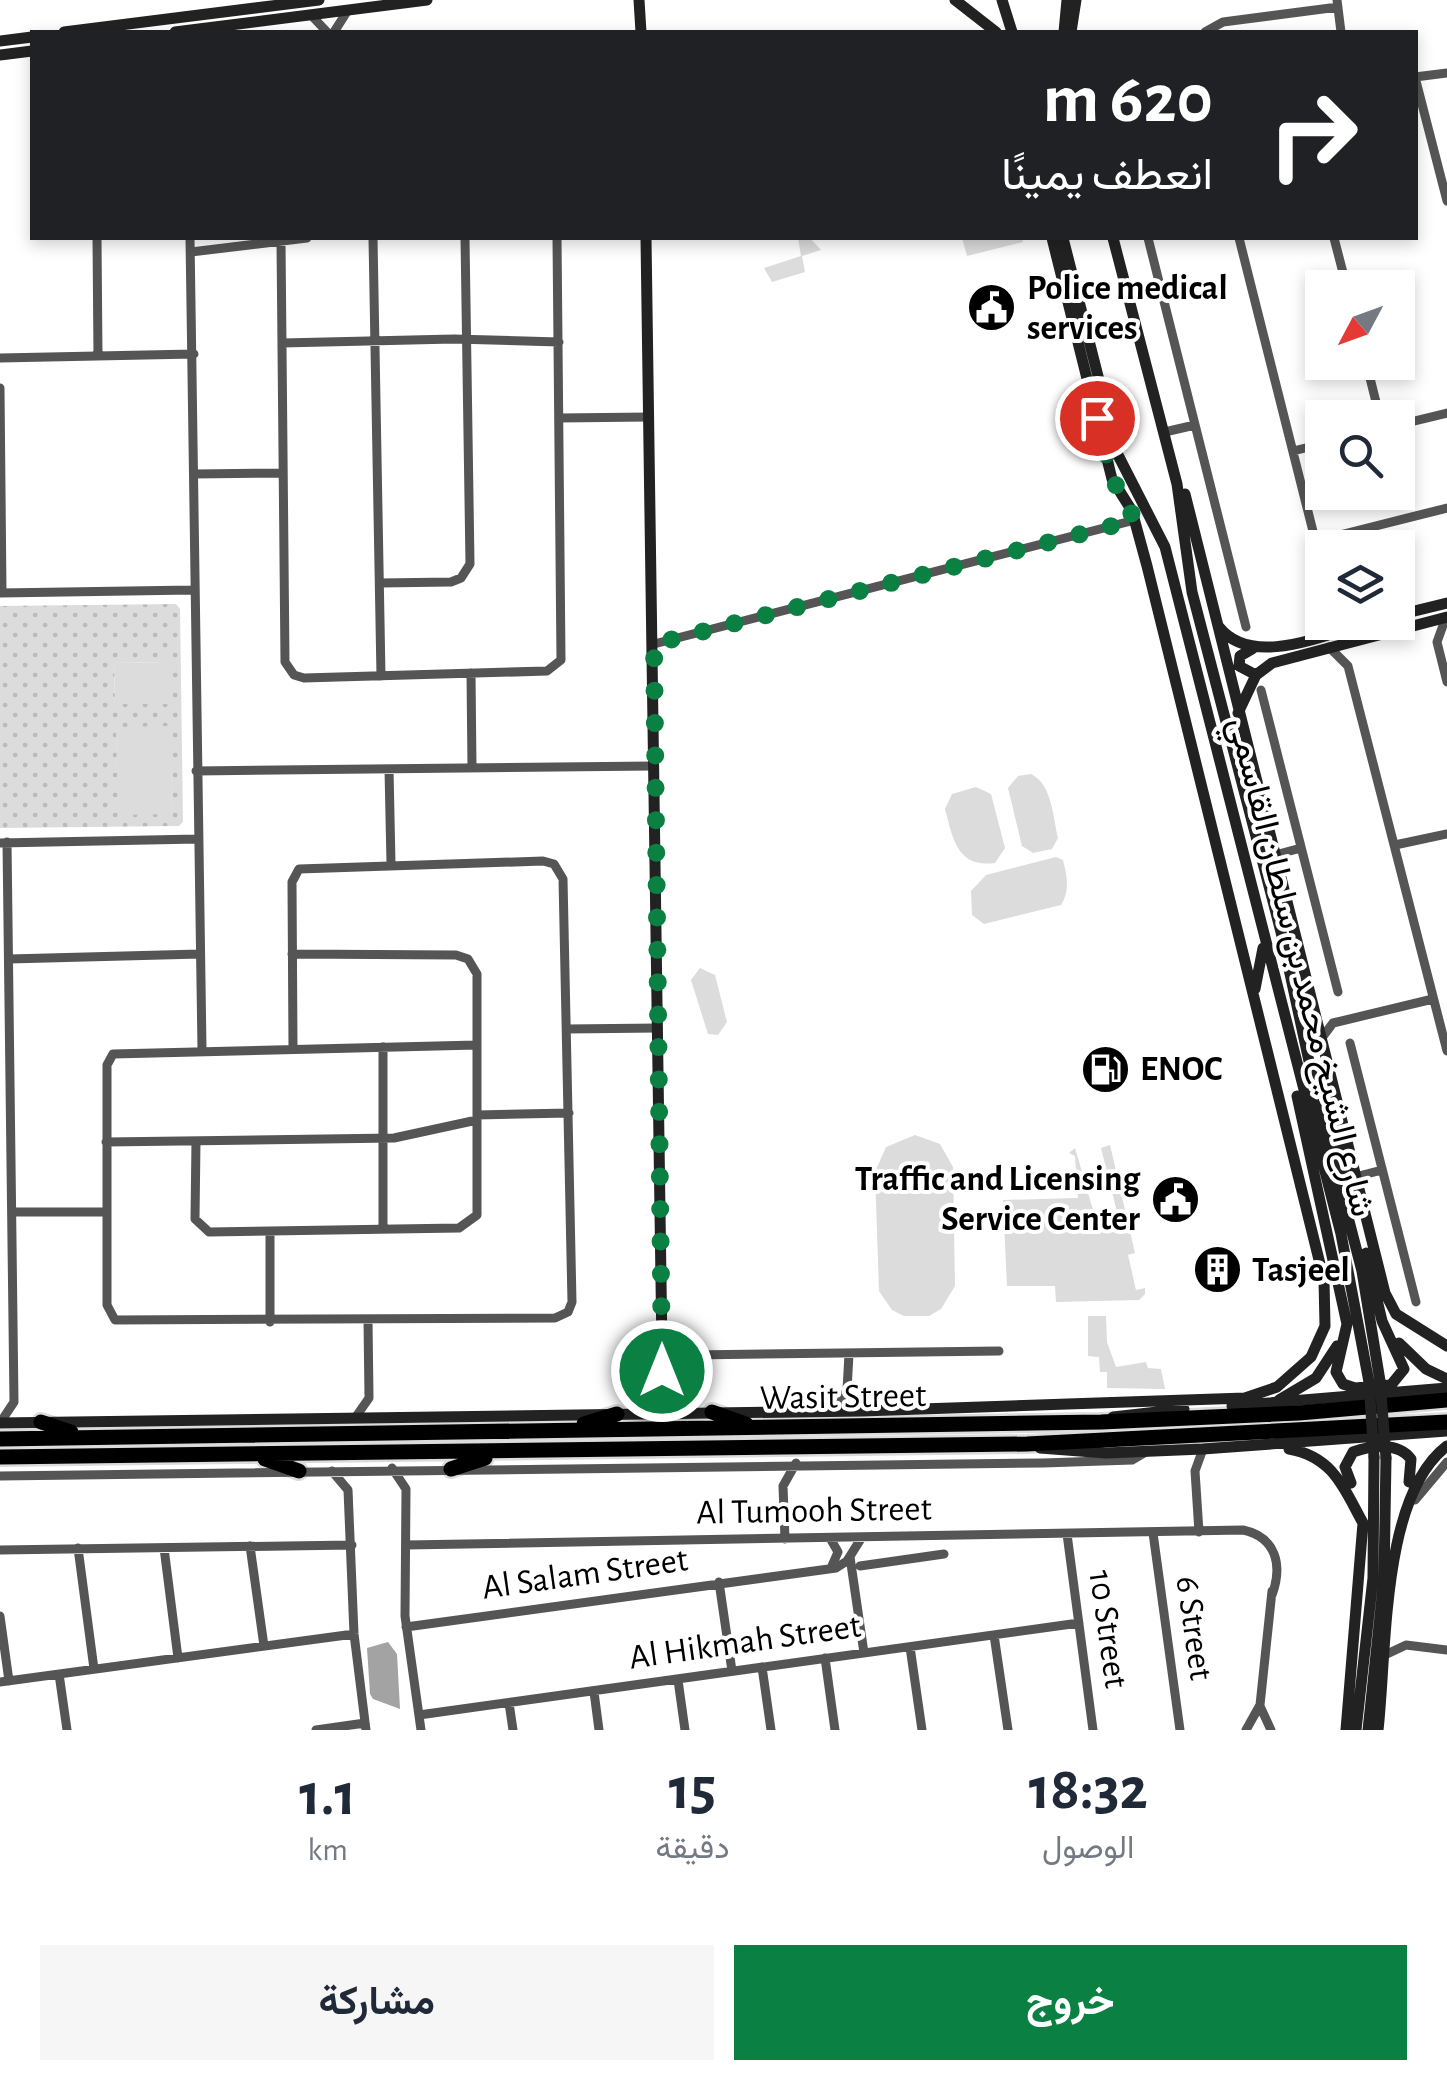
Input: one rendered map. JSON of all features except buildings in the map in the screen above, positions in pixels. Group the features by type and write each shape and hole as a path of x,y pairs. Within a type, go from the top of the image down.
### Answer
{"highway":[{"name":"Wasit Street","path":"0,1439 531,1434 1101,1422 1299,1414 1447,1400"},
{"path":"712,1412 760,1428"},
{"path":"531,1434 542,1424 597,1424 617,1414"},
{"path":"35,1422 68,1432 116,1432 129,1438"},
{"name":"Wasit Street","path":"0,1458 1027,1444 1447,1422"},
{"path":"451,1469 477,1459 525,1457 538,1450"},
{"path":"246,1454 299,1471"}],"street":[{"path":"80,30 318,0"},
{"path":"220,30 427,0"},
{"path":"639,0 641,30"},
{"path":"956,0 994,30"},
{"path":"1002,0 1011,30"},
{"path":"1064,30 1067,0"},
{"path":"1072,30 1076,0"},
{"path":"1208,30 1222,22 1338,4 1342,30"},
{"path":"333,30 348,10"},
{"path":"311,15 329,30"},
{"path":"3,38 30,36"},
{"path":"3,57 30,51"},
{"path":"1418,77 1447,73"},
{"path":"1418,89 1447,201"},
{"path":"97,240 98,356"},
{"path":"190,240 202,1050"},
{"path":"191,252 290,240"},
{"path":"373,240 382,676"},
{"path":"380,582 451,582 468,570 465,240"},
{"path":"281,241 287,667 304,678 548,670 561,660 557,240"},
{"path":"646,240 662,1350 662,1392 652,1413"},
{"path":"1052,240 1112,478 1135,520 1160,617 1319,1258 1326,1314 1321,1337 1304,1366 1267,1392 1208,1404 1132,1412 1101,1422"},
{"name":"شارع الشيخ محمد بن سلطان القاسمي","path":"1064,240 1118,454 1162,538 1375,1381"},
{"name":"شارع الشيخ محمد بن سلطان القاسمي","path":"1118,240 1177,484 1192,592 1362,1270 1375,1381 1384,1566 1368,1730"},
{"path":"1149,240 1246,627"},
{"path":"1240,240 1313,530"},
{"path":"1335,240 1342,270"},
{"path":"1128,282 1388,1302 1396,1314 1447,1346"},
{"path":"282,343 559,342"},
{"path":"0,358 194,354"},
{"path":"0,388 1,592 193,590"},
{"path":"1415,420 1447,412"},
{"path":"559,418 649,417"},
{"path":"1169,431 1195,424"},
{"path":"1294,452 1305,449"},
{"path":"194,474 284,474"},
{"path":"1360,530 1447,508"},
{"path":"654,644 1135,520"},
{"path":"1160,617 1178,598"},
{"path":"1415,610 1447,602"},
{"path":"1160,617 1185,623"},
{"path":"1238,713 1256,676 1272,663 1446,617"},
{"path":"1446,617 1437,642 1447,682"},
{"path":"1416,625 1437,642"},
{"path":"1219,627 1237,644 1252,648"},
{"path":"1256,676 1239,666 1240,656 1252,648 1305,637"},
{"path":"1348,666 1356,641"},
{"path":"1328,647 1348,666 1447,1051"},
{"path":"470,673 472,768"},
{"path":"1261,690 1338,992"},
{"path":"196,771 653,766"},
{"path":"389,769 391,864"},
{"path":"1254,828 1256,787"},
{"path":"1395,846 1447,834"},
{"path":"0,1423 14,1402 4,842 198,839"},
{"path":"1275,855 1301,848"},
{"path":"292,1048 292,882 298,870 543,861 558,868 564,878 572,1302 568,1312 556,1318 114,1320 106,1305 107,1065 113,1054 477,1046"},
{"path":"1254,992 1263,936"},
{"path":"9,959 200,954"},
{"path":"196,1141 198,1226 209,1232 459,1228 474,1220 478,1210 477,974 462,956 292,954"},
{"path":"1312,1009 1319,1016 1339,1021 1434,1001 1447,1006"},
{"path":"1320,1041 1339,1021"},
{"path":"567,1029 658,1028"},
{"path":"1350,1043 1416,1302"},
{"path":"383,1229 384,1047"},
{"path":"1293,1062 1304,1132 1345,1313 1346,1335 1336,1366 1339,1379 1356,1388 1392,1384 1402,1377 1404,1363 1385,1330 1351,1194 1310,1056"},
{"path":"106,1142 384,1138 477,1118 569,1113"},
{"path":"1355,1178 1382,1170"},
{"path":"0,1175 12,1175"},
{"path":"1351,1194 1355,1178"},
{"path":"13,1212 106,1212"},
{"path":"270,1231 270,1322"},
{"path":"1319,1258 1337,1271"},
{"path":"1378,1302 1393,1335 1408,1354 1447,1379"},
{"path":"1266,1404 1294,1394 1316,1378 1335,1350 1345,1313"},
{"path":"355,1418 369,1398 368,1320"},
{"path":"662,1350 687,1355 999,1351"},
{"path":"835,1412 848,1390 849,1354"},
{"path":"0,1423 1266,1404 1447,1388"},
{"path":"848,1390 862,1411"},
{"path":"662,1392 676,1413"},
{"path":"369,1398 384,1418"},
{"path":"14,1402 35,1422"},
{"path":"1027,1444 1068,1452 1146,1451 1447,1431"},
{"path":"1260,1446 1302,1451 1327,1465 1346,1487 1363,1523"},
{"path":"1394,1558 1400,1523 1419,1475 1447,1446"},
{"path":"1348,1729 1363,1523 1361,1507 1346,1472 1348,1458 1364,1448 1401,1449 1413,1470 1395,1522 1378,1730"},
{"path":"1198,1532 1195,1471 1203,1449"},
{"path":"1178,1450 1195,1471"},
{"path":"0,1476 768,1463 1043,1463 1132,1460 1146,1451"},
{"name":"شارع الشيخ محمد بن سلطان القاسمي","path":"1348,1729 1373,1578 1380,1458"},
{"path":"1400,1523 1447,1462"},
{"path":"768,1463 783,1486 786,1539"},
{"path":"783,1486 796,1463"},
{"path":"392,1468 406,1489 406,1627 421,1730"},
{"path":"406,1489 420,1468"},
{"path":"316,1730 365,1727 354,1634 348,1490 332,1470"},
{"path":"348,1490 360,1470"},
{"name":"Al Tumooh Street","path":"406,1545 1248,1530 1271,1546 1278,1566 1260,1705"},
{"name":"10 Street","path":"1067,1534 1093,1730"},
{"name":"6 Street","path":"1153,1534 1180,1730"},
{"path":"898,1561 899,1537"},
{"path":"830,1538 838,1552 832,1568"},
{"path":"832,1568 844,1564 862,1538"},
{"path":"0,1550 352,1545"},
{"path":"250,1546 264,1646"},
{"path":"78,1548 94,1670"},
{"path":"164,1548 178,1658"},
{"path":"860,1566 944,1554"},
{"path":"850,1555 864,1653"},
{"name":"Al Salam Street","path":"406,1627 832,1568"},
{"path":"719,1582 732,1672"},
{"path":"0,1616 5,1682 354,1634"},
{"name":"Al Hikmah Street","path":"419,1716 1079,1623"},
{"path":"1389,1631 1406,1645"},
{"path":"994,1635 1008,1730"},
{"path":"1387,1654 1406,1645 1447,1650"},
{"path":"910,1647 922,1730"},
{"path":"825,1658 836,1730"},
{"path":"762,1666 771,1730"},
{"path":"59,1674 67,1730"},
{"path":"678,1680 684,1730"},
{"path":"594,1692 599,1730"},
{"path":"509,1703 513,1730"},
{"path":"1246,1730 1260,1705"},
{"path":"1260,1705 1271,1730"}],"shaded area":[{"path":"798,240 812,240 821,250 802,256 805,272 772,282 764,268 801,256"},
{"path":"963,240 1022,240 1023,242 967,256"},
{"path":"176,604 180,609 183,822 179,826 0,828 0,606","holes":["168,662 168,704 115,704 114,663","170,726 172,814 118,815 116,727"]},
{"path":"168,662 169,704 115,705 114,663"},
{"path":"116,726 171,726 172,815 117,815"},
{"path":"1031,774 1047,793 1058,838 1052,849 1033,853 1022,846 1008,788 1018,776"},
{"path":"976,787 991,794 1005,848 995,863 972,861 965,856 954,841 945,809 952,794"},
{"path":"1056,857 1063,860 1066,877 1061,905 984,924 972,915 971,891 986,875"},
{"path":"700,968 715,975 727,1022 718,1035 708,1034 691,980"},
{"path":"915,1135 940,1144 953,1167 955,1286 941,1309 929,1316 904,1316 892,1310 879,1291 875,1172 886,1147"},
{"path":"1110,1145 1135,1253 1128,1255 1136,1290 1145,1288 1145,1294 1139,1300 1056,1302 1055,1286 1007,1286 1003,1200 1078,1198 1075,1156 1069,1153 1075,1148 1095,1217 1117,1212 1101,1148"},
{"path":"1088,1316 1106,1316 1107,1342 1116,1367 1146,1362 1148,1368 1161,1369 1165,1389 1107,1388 1107,1372 1100,1372 1099,1357 1088,1356"},
{"path":"388,1642 397,1654 400,1709 373,1699 370,1694 367,1648"}],"place":[{"name":"Police medical services","path":"992,308"},
{"name":"ENOC","path":"1105,1069"},
{"name":"Traffic and Licensing Service Center","path":"1175,1199"},
{"name":"Tasjeel","path":"1217,1270"}],"route":[{"path":"662,1371 654,644 1135,520 1112,478 1097,418"}]}
